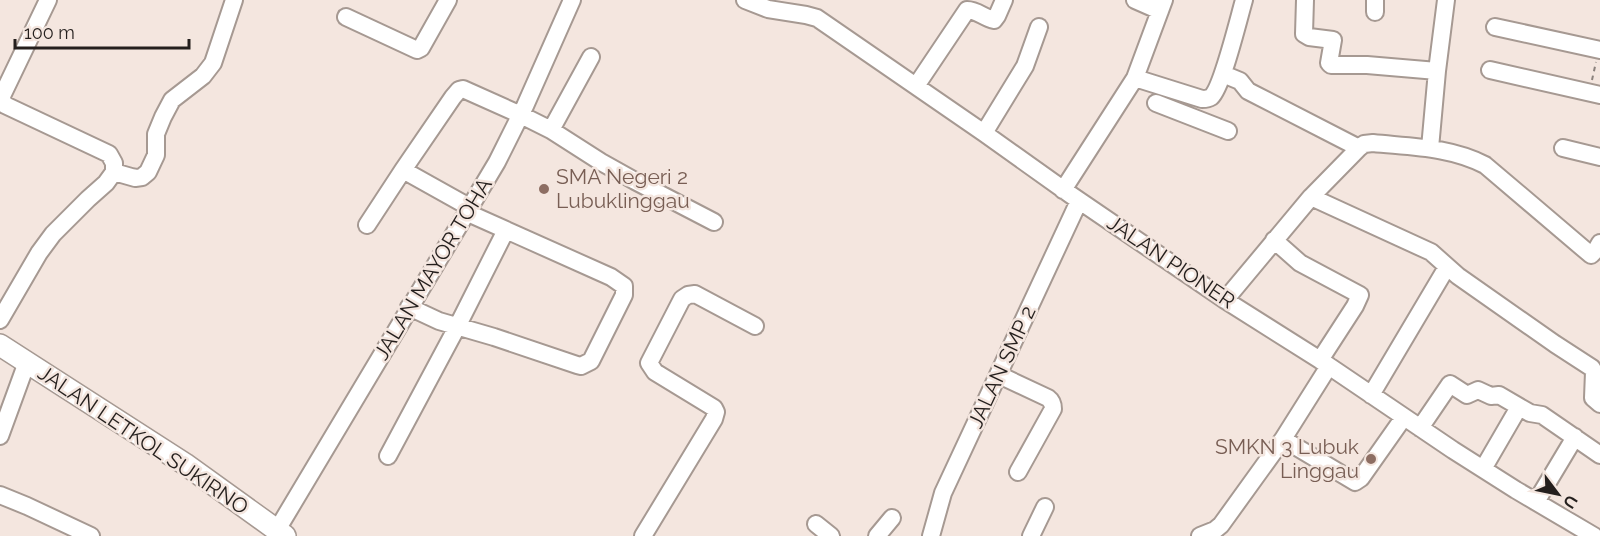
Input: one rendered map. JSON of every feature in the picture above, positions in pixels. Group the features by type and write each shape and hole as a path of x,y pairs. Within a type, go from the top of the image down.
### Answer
{"main road":[{"name":"JALAN LETKOL SUKIRNO","path":"0,345 185,464 281,533"}],"street":[{"path":"0,320 39,253 53,234 106,183 114,172 114,163 109,154 5,105 0,98 48,0"},
{"path":"114,172 135,178 142,177 148,172 156,155 156,134 163,117 172,100 203,76 213,63 234,0"},
{"path":"346,17 417,50 421,48 448,0"},
{"name":"JALAN MAYOR TOHA","path":"281,533 409,307 497,162 521,115 572,0"},
{"name":"JALAN PIONER","path":"745,0 768,9 779,5 817,18 1063,190 1226,300 1483,469 1594,536"},
{"path":"916,86 967,10 994,20 1004,0"},
{"path":"1063,190 1135,78 1162,6 1135,0"},
{"path":"1135,78 1202,99 1210,98 1223,74 1244,0"},
{"path":"1305,0 1304,34 1309,37 1333,40 1329,63 1331,65 1367,65 1437,71"},
{"path":"1431,148 1446,0"},
{"path":"984,133 1025,66 1039,27"},
{"path":"1495,27 1599,50"},
{"path":"551,130 591,57"},
{"path":"1490,70 1595,94"},
{"path":"1223,74 1240,81 1248,91 1359,148"},
{"path":"367,225 453,97 459,90 467,89 551,130 627,177 714,222"},
{"path":"1197,118 1202,99"},
{"path":"1156,103 1228,130"},
{"path":"1226,300 1311,197 1364,144 1431,148 1461,154 1485,165 1591,255 1600,243"},
{"path":"1563,148 1600,157"},
{"path":"403,170 506,230 611,277 624,286 624,295 591,361 585,365 577,365 457,327 409,307"},
{"path":"1311,197 1431,252 1447,267 1554,344 1592,368 1594,372 1593,398 1600,404"},
{"name":"JALAN SMP 2","path":"931,536 943,493 1079,201"},
{"path":"388,456 506,230"},
{"path":"1200,536 1221,525 1282,440 1360,296 1300,263 1274,240"},
{"path":"1371,395 1447,267"},
{"path":"643,536 716,412 714,408 655,372 649,363 682,299 695,294 755,326"},
{"path":"0,436 27,362"},
{"path":"999,375 1048,398 1053,405 1053,409 1018,472"},
{"path":"1420,428 1450,384 1466,394 1478,390 1491,396 1500,395 1530,413 1542,415 1600,455"},
{"path":"1483,469 1519,407"},
{"path":"1282,440 1355,482 1361,478 1404,417"},
{"path":"1536,502 1575,437"},
{"path":"0,495 91,536"},
{"path":"1031,536 1046,507"},
{"path":"877,536 892,518"},
{"path":"816,524 831,536"}],"path":[{"path":"1595,94 1599,50"}],"place":[{"name":"SMA Negeri 2 Lubuklinggau","path":"544,189"},
{"name":"SMKN 3 Lubuk Linggau","path":"1371,459"}]}
